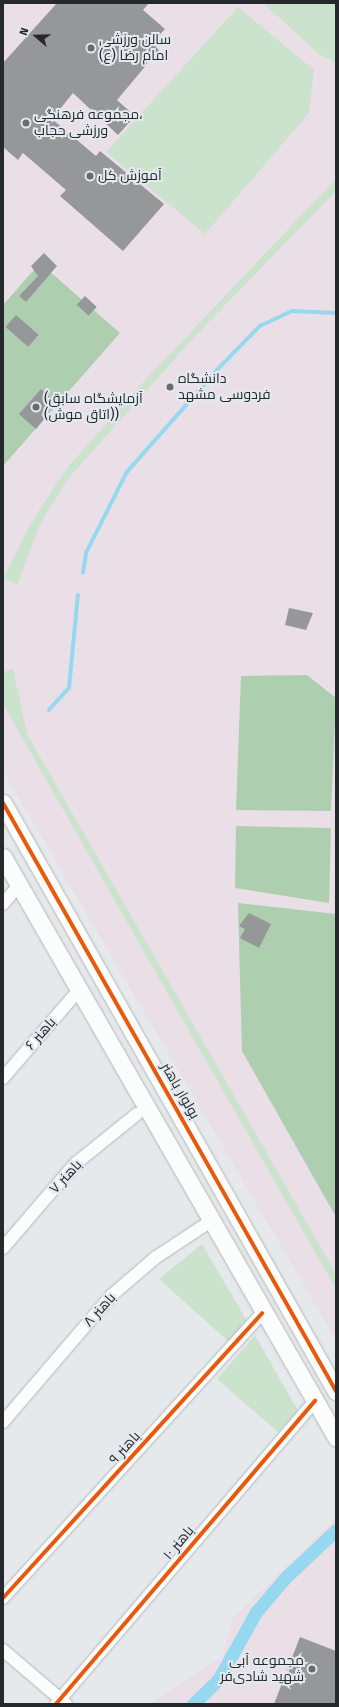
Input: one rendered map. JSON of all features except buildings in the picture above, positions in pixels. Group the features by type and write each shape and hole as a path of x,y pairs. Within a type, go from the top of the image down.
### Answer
{"street":[{"name":"بولوار باهنر","path":"3,803 336,1391"},
{"path":"3,857 262,1313 336,1437"},
{"path":"3,904 19,885"},
{"name":"باهنر ۶","path":"3,1078 79,990"},
{"path":"106,1038 129,1025"},
{"name":"باهنر ۷","path":"3,1248 75,1164 137,1114"},
{"name":"باهنر ۸","path":"4,1419 112,1295 155,1258 211,1222"},
{"name":"باهنر ۹","path":"3,1598 262,1313"},
{"name":"باهنر ۱۰","path":"61,1702 315,1401"},
{"path":"3,1650 61,1702"}],"shaded area":[{"name":"دانشگاه فردوسی مشهد","path":"3,3 336,3 336,1340 3,771"},
{"path":"336,1518 336,1704 149,1704 223,1656 231,1620"}],"green space":[{"path":"263,3 336,3 336,63 320,55"},
{"path":"238,7 314,70 309,113 205,234 106,152"},
{"path":"336,179 336,191 197,334 67,480 40,524 18,584 3,579 32,521 67,468 147,378"},
{"path":"40,263 120,333 3,466 3,305"},
{"path":"13,669 27,734 336,1274 336,1289 3,704 3,672"},
{"path":"307,675 336,698 331,811 236,810 241,676"},
{"path":"236,826 331,828 329,903 235,888"},
{"path":"238,903 336,914 336,1217 242,1051"},
{"path":"202,1244 247,1321 229,1342 159,1279"},
{"path":"255,1335 298,1411 278,1432 217,1379"}],"waterway":[{"path":"83,573 86,553 127,472 219,368 260,326 292,311 336,313"},
{"path":"49,710 69,688 78,595"},
{"path":"193,1704 218,1680 256,1612 286,1577 336,1530"}],"cycle path":[{"path":"3,803 336,1391"},
{"path":"3,1598 262,1313"},
{"path":"56,1704 315,1401"}],"place":[{"name":"سالن ورزشی امام رضا (ع)","path":"91,48"},
{"name":"مجموعه فرهنگی، ورزشی حجاب","path":"26,123"},
{"name":"آموزش کل","path":"90,176"},
{"name":"دانشگاه فردوسی مشهد","path":"170,387"},
{"name":"(آزمایشگاه سابق (اتاق موش))","path":"36,407"},
{"name":"مجموعه آبی شهید شادی‌فر","path":"312,1669"}]}
